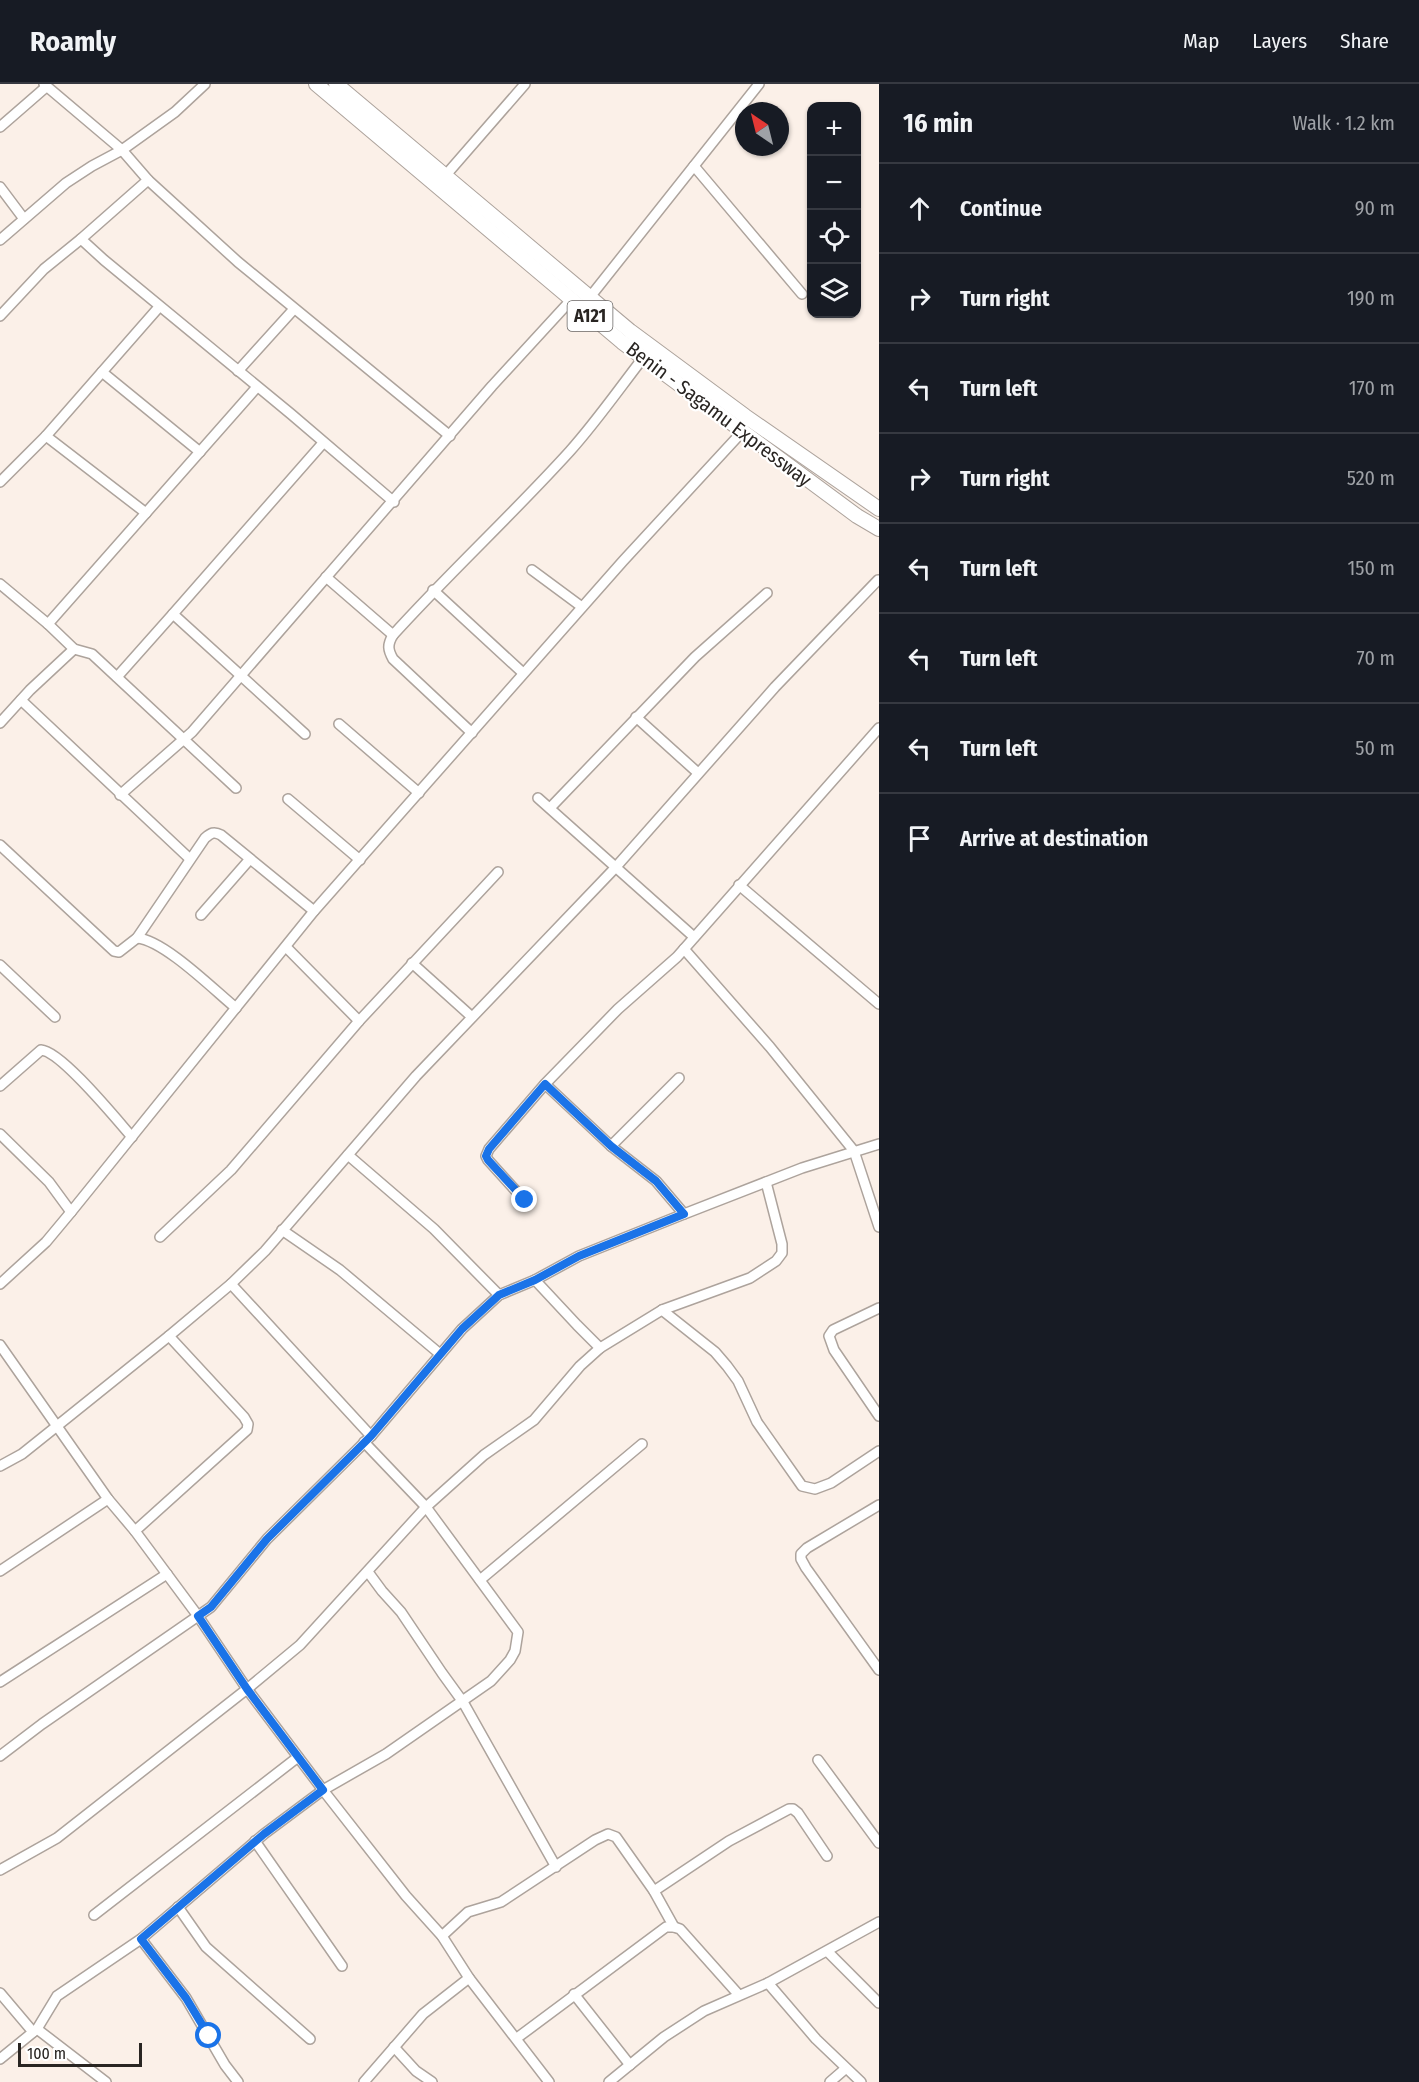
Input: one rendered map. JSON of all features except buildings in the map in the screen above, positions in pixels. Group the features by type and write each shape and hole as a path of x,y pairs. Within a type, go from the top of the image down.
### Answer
{"highway":[{"name":"Benin - Sagamu Expressway","path":"316,84 643,358 857,516 879,529"},
{"name":"A121","path":"336,84 630,331 745,416 879,509"}],"street":[{"path":"0,240 66,183 122,150 175,112 205,84"},
{"path":"445,176 525,84"},
{"path":"590,297 759,84"},
{"path":"0,127 45,86 122,150 148,180 238,262 294,309 335,339 450,436"},
{"path":"694,166 802,294"},
{"path":"0,316 44,269 148,180"},
{"path":"0,187 24,219"},
{"path":"81,239 394,502"},
{"path":"120,795 183,740 394,502 492,386 572,300"},
{"path":"0,482 46,436 159,306"},
{"path":"238,370 294,309"},
{"path":"472,733 393,659 388,651 389,643 393,635 433,590 569,452 592,426 643,358"},
{"path":"102,372 200,452"},
{"path":"48,624 257,387"},
{"path":"0,1284 40,1248 71,1212 314,911 523,673 742,432"},
{"path":"46,436 146,513"},
{"path":"117,677 323,443"},
{"path":"532,570 582,607"},
{"path":"326,577 393,635"},
{"path":"0,1467 22,1454 231,1284 282,1230 416,1076 615,868 775,687 879,580"},
{"path":"0,584 74,649 92,654 236,788"},
{"path":"433,590 523,673"},
{"path":"550,808 695,657 767,593"},
{"path":"173,614 305,734"},
{"path":"0,723 74,649"},
{"path":"21,700 190,859"},
{"path":"636,717 698,774"},
{"path":"339,724 419,793"},
{"path":"525,1200 488,1160 486,1156 489,1149 545,1084 618,1010 684,949 879,728"},
{"path":"538,798 694,937"},
{"path":"288,799 360,860"},
{"path":"0,845 114,951 119,952 137,938 205,838 216,832 314,911"},
{"path":"201,915 250,859"},
{"path":"160,1237 231,1170 359,1021 498,872"},
{"path":"739,885 879,1004"},
{"path":"137,938 146,938 180,961 236,1008"},
{"path":"286,947 359,1021"},
{"path":"684,949 778,1056 855,1151 879,1227"},
{"path":"412,963 472,1017"},
{"path":"0,965 55,1017"},
{"path":"0,1086 41,1050 48,1051 66,1065 132,1137"},
{"path":"611,1146 679,1077"},
{"path":"545,1084 611,1146 656,1181 684,1214"},
{"path":"0,1134 49,1182 71,1212"},
{"path":"0,1756 42,1724 211,1607 267,1539 368,1439 462,1329 499,1295 535,1280 579,1256 684,1214 802,1168 879,1144"},
{"path":"348,1155 434,1229 499,1295"},
{"path":"0,1870 57,1838 247,1689 307,1638 426,1507 484,1455 534,1420 580,1366 600,1348 662,1310 750,1278 777,1261 782,1253 782,1244 766,1182"},
{"path":"282,1230 340,1270 440,1354"},
{"path":"535,1280 600,1348"},
{"path":"0,2059 35,2031 57,1996 141,1939 255,1841 323,1790 386,1754 491,1682 515,1651 518,1632 426,1507 231,1284"},
{"path":"879,1308 833,1330 829,1336 834,1350 879,1416"},
{"path":"662,1310 715,1352 727,1366 738,1381 757,1422 802,1486 815,1489 831,1483 879,1451"},
{"path":"135,1531 247,1430 248,1424 244,1417 169,1336"},
{"path":"0,1345 108,1499 135,1531 198,1616 247,1689 406,1896 442,1935 469,1978 549,2082"},
{"path":"480,1580 642,1444"},
{"path":"0,1571 108,1499"},
{"path":"879,1505 807,1548 801,1554 801,1559 879,1670"},
{"path":"368,1572 381,1591 401,1612 463,1702 556,1867"},
{"path":"0,1682 167,1574"},
{"path":"94,1915 298,1757"},
{"path":"818,1760 879,1843"},
{"path":"654,1891 729,1841 789,1809 794,1809 798,1813 827,1856"},
{"path":"442,1935 468,1912 501,1902 608,1833 616,1837 654,1891 674,1927 688,1937 738,1994"},
{"path":"255,1841 342,1966"},
{"path":"178,1907 206,1947 310,2039"},
{"path":"609,2082 664,2037 704,2011 738,1994 768,1983 879,1922"},
{"path":"517,2038 656,1933 666,1927 674,1927"},
{"path":"141,1939 186,1998 225,2065 238,2082"},
{"path":"828,1952 879,2003"},
{"path":"364,2082 423,2014 469,1978"},
{"path":"768,1983 816,2039 861,2082"},
{"path":"0,1993 35,2031 105,2082"},
{"path":"574,1994 630,2065"},
{"path":"394,2047 416,2071 427,2076 432,2082"},
{"path":"830,2082 845,2069"}],"route":[{"path":"209,2036 186,1998 141,1939 264,1834 323,1790 247,1689 198,1616 211,1607 267,1539 371,1436 462,1329 499,1295 535,1280 579,1256 684,1214 656,1181 611,1146 545,1084 489,1149 486,1156 525,1200"}]}
